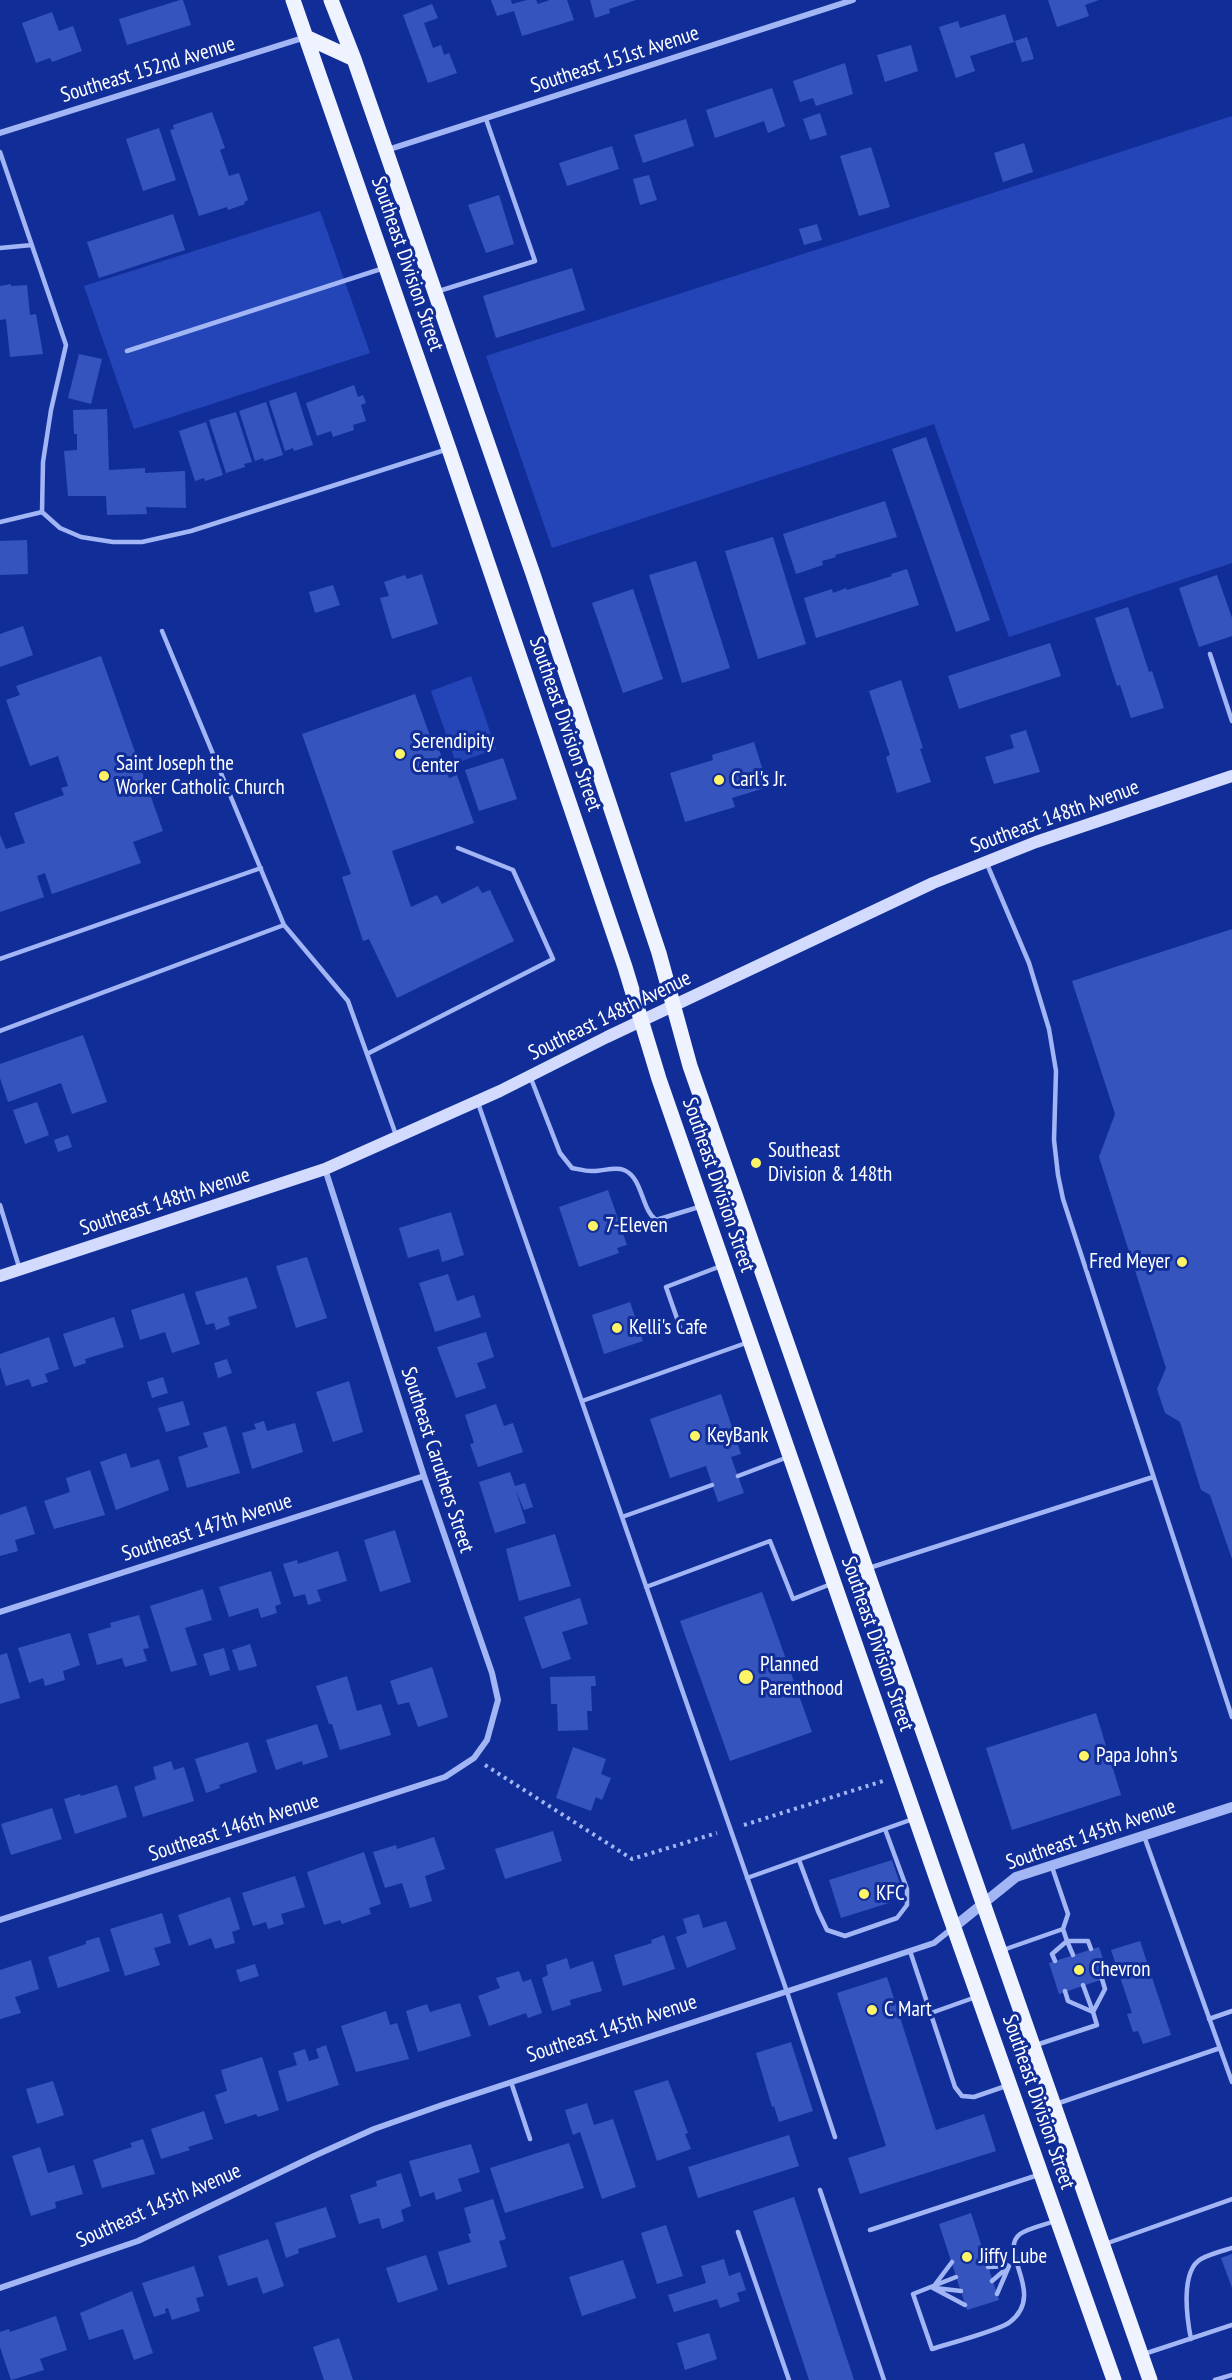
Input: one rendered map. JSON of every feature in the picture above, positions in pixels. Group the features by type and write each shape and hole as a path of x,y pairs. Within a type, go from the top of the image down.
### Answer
{"main road":[{"name":"Southeast Division Street","path":"293,0 449,449 625,968 659,1079 1114,2380"},
{"name":"Southeast Division Street","path":"332,0 436,292 555,639 659,953 690,1066 1150,2380"},
{"path":"306,37 354,59"},
{"name":"Southeast 148th Avenue","path":"0,1276 325,1169 478,1101 899,897 1036,842 1232,776"}],"street":[{"name":"Southeast 151st Avenue","path":"386,151 853,0"},
{"name":"Southeast 152nd Avenue","path":"0,133 306,37"},
{"name":"Southeast Caruthers Street","path":"325,1169 424,1476 492,1673 498,1701 487,1740 474,1758"},
{"name":"Southeast 147th Avenue","path":"0,1612 424,1476"},
{"name":"Southeast 146th Avenue","path":"0,1920 446,1777 474,1758"},
{"name":"Southeast 145th Avenue","path":"0,2288 138,2241 374,2129 934,1943 982,1902 1016,1877 1232,1807"}],"lane":[{"path":"436,292 535,261 486,119"},
{"path":"0,152 66,345 47,431 43,462 42,512 60,528 81,537 112,542 142,542 191,531 449,449"},
{"path":"0,248 32,245"},
{"path":"127,351 386,267"},
{"path":"0,522 42,512"},
{"path":"162,631 284,925 348,1001 397,1138"},
{"path":"1210,654 1232,721"},
{"path":"367,1054 553,960 513,870 458,848"},
{"path":"986,861 1029,963 1049,1029 1056,1071 1054,1140 1063,1199 1232,1717"},
{"path":"0,958 261,868"},
{"path":"0,1031 284,925"},
{"path":"530,1076 560,1153 572,1168 590,1171 624,1170 641,1192 650,1216 656,1220 703,1205"},
{"path":"478,1101 836,2137"},
{"path":"0,1205 20,1269"},
{"path":"680,1327 666,1287 724,1265"},
{"path":"582,1401 750,1341"},
{"path":"738,1476 790,1456"},
{"path":"866,1569 1153,1477"},
{"path":"622,1517 712,1485"},
{"path":"646,1587 770,1541 793,1599 834,1583"},
{"path":"747,1878 916,1818"},
{"path":"799,1860 827,1930 845,1936 897,1918 907,1905 907,1889 885,1829"},
{"path":"1144,1836 1232,2082"},
{"path":"1052,1866 1068,1914 1063,1929 1073,1955"},
{"path":"999,1951 1063,1929"},
{"path":"1055,1961 1052,1954 1067,1941 1088,1941 1091,1949"},
{"path":"910,1951 955,2087 962,2096 974,2097 1010,2085"},
{"path":"1093,2012 1105,1989 1102,1979"},
{"path":"1033,2046 1097,2025 1083,1985"},
{"path":"1065,1991 1068,2001 1093,2012"},
{"path":"931,2013 979,1996"},
{"path":"1209,2019 1232,2011"},
{"path":"1054,2105 1220,2048"},
{"path":"511,2082 530,2139"},
{"path":"870,2230 1041,2174"},
{"path":"820,2190 884,2380"},
{"path":"1103,2245 1232,2199"},
{"path":"956,2277 913,2294 932,2349 1009,2324 1022,2309 1026,2295 1013,2248 1017,2238 1022,2233 1058,2220"},
{"path":"738,2232 789,2380"},
{"path":"1191,2339 1187,2293 1194,2265 1200,2259 1232,2248"},
{"path":"983,2252 1009,2266"},
{"path":"933,2288 952,2262"},
{"path":"988,2267 1017,2264"},
{"path":"992,2281 1009,2266"},
{"path":"997,2294 1009,2266"},
{"path":"933,2288 961,2291"},
{"path":"933,2288 965,2305"},
{"path":"1141,2355 1232,2325"},
{"path":"1215,2380 1232,2375"}],"path":[{"path":"474,1758 632,1859 901,1775"}],"shaded area":[{"path":"1232,116 1232,563 1009,637 934,424 552,548 486,356"},
{"path":"320,211 370,353 134,429 84,286"},
{"path":"471,676 496,749 456,763 431,691"}],"building":[{"path":"183,0 191,25 127,45 119,19"},
{"path":"491,0 511,0 512,4 536,0 538,4 550,0 567,0 574,20 522,36 514,11 497,16"},
{"path":"590,0 636,0 609,9 610,13 595,18"},
{"path":"1048,0 1099,0 1085,5 1089,16 1057,27"},
{"path":"432,4 438,18 424,23 433,48 441,45 444,55 449,53 457,73 428,83 403,15"},
{"path":"52,12 59,31 73,26 82,51 52,62 50,58 36,63 22,23"},
{"path":"1005,14 1014,42 970,56 975,71 956,78 939,27 958,21 960,28"},
{"path":"1027,37 1034,59 1022,62 1015,41"},
{"path":"911,45 918,71 885,82 877,55"},
{"path":"845,63 853,94 816,106 813,98 800,102 793,81"},
{"path":"772,88 785,126 768,133 764,121 715,138 706,110"},
{"path":"212,112 225,148 220,150 229,176 239,173 248,200 244,202 245,204 228,210 227,207 199,216 170,130 174,129 173,125"},
{"path":"820,113 827,135 810,140 803,119"},
{"path":"686,119 694,146 643,163 634,135"},
{"path":"159,128 176,180 143,191 126,139"},
{"path":"1024,143 1033,172 1003,182 994,153"},
{"path":"612,146 619,169 567,186 559,163"},
{"path":"871,147 890,207 859,216 840,156"},
{"path":"649,175 657,200 640,205 633,179"},
{"path":"499,195 514,244 486,253 468,205"},
{"path":"173,214 185,250 99,278 87,242"},
{"path":"817,224 822,240 804,245 799,229"},
{"path":"572,268 585,310 496,338 483,296"},
{"path":"11,284 11,286 27,285 30,315 36,314 43,354 10,357 6,319 0,320 0,286"},
{"path":"79,354 102,359 91,404 68,398"},
{"path":"354,385 358,397 363,395 366,403 361,405 366,421 353,425 354,430 333,437 331,431 317,436 306,403"},
{"path":"296,392 313,445 294,451 293,448 285,451 269,401"},
{"path":"266,402 283,455 264,461 263,458 255,461 239,411"},
{"path":"107,409 109,470 145,468 145,473 185,471 186,508 146,507 147,514 107,515 106,496 68,496 64,451 77,450 73,410"},
{"path":"236,412 252,462 244,464 245,467 226,473 209,420"},
{"path":"206,422 223,475 205,481 204,478 195,481 179,431"},
{"path":"926,437 990,620 956,632 892,449"},
{"path":"885,501 897,537 835,555 836,557 822,561 823,565 796,574 783,534"},
{"path":"773,537 806,644 758,659 725,551"},
{"path":"27,540 28,574 0,575 0,541"},
{"path":"696,561 730,668 682,683 649,575"},
{"path":"907,569 919,605 816,638 804,598 832,589 833,593 846,588 847,590"},
{"path":"422,574 438,624 392,639 380,598 389,596 384,582 405,575 407,579"},
{"path":"1217,575 1232,618 1232,636 1199,647 1179,588"},
{"path":"333,585 340,605 315,613 309,592"},
{"path":"633,589 663,679 623,693 592,603"},
{"path":"1128,607 1149,672 1152,671 1164,708 1131,718 1120,685 1117,686 1095,618"},
{"path":"23,626 33,655 0,667 0,634"},
{"path":"1050,643 1061,676 959,709 948,676"},
{"name":"Saint Joseph the Worker Catholic Church","path":"101,656 163,831 133,842 141,863 52,894 45,873 37,876 44,897 0,912 0,835 6,849 25,843 14,813 64,795 61,788 68,786 58,756 30,766 6,700 20,695 16,686"},
{"path":"901,680 923,748 920,749 931,782 897,793 886,757 890,755 869,691"},
{"path":"415,694 430,736 434,735 449,778 457,775 474,823 392,851 411,907 437,895 442,904 478,886 482,893 490,890 514,941 397,998 369,939 363,941 342,877 351,874 302,734"},
{"path":"1026,730 1040,772 994,784 985,757 1014,748 1010,735"},
{"name":"Carl's Jr.","path":"754,742 768,787 732,798 735,807 685,822 670,773 713,760 712,755"},
{"path":"503,758 517,799 479,811 465,770"},
{"name":"Fred Meyer","path":"1232,929 1232,1559 1210,1495 1201,1490 1180,1422 1165,1413 1157,1389 1166,1368 1099,1157 1115,1114 1072,981"},
{"path":"83,1035 107,1102 72,1114 61,1083 8,1102 0,1078 0,1064"},
{"path":"37,1102 49,1135 25,1144 13,1110"},
{"path":"68,1135 72,1147 58,1152 54,1140"},
{"name":"7-Eleven","path":"608,1190 627,1245 617,1248 619,1253 579,1267 559,1207"},
{"path":"451,1212 464,1255 442,1262 439,1249 408,1258 399,1228"},
{"path":"307,1257 327,1318 296,1328 276,1266"},
{"path":"448,1274 457,1301 474,1295 481,1317 435,1332 419,1283"},
{"path":"247,1277 257,1308 228,1317 230,1325 216,1330 214,1323 206,1325 195,1292"},
{"path":"184,1293 200,1344 172,1353 165,1332 140,1340 131,1310"},
{"name":"Kelli's Cafe","path":"630,1302 643,1341 604,1354 592,1315"},
{"path":"114,1317 124,1347 85,1359 86,1363 74,1367 63,1334"},
{"path":"486,1332 494,1357 477,1363 486,1388 456,1398 437,1347"},
{"path":"49,1337 59,1369 45,1374 48,1382 32,1387 29,1379 6,1386 0,1367 0,1354"},
{"path":"227,1359 232,1373 218,1378 214,1363"},
{"path":"163,1377 168,1393 152,1398 147,1382"},
{"path":"349,1381 363,1432 333,1442 316,1392"},
{"name":"KeyBank","path":"721,1394 741,1454 731,1457 744,1493 718,1502 706,1466 670,1478 650,1419"},
{"path":"183,1401 190,1425 166,1432 158,1408"},
{"path":"496,1404 504,1426 513,1423 523,1452 478,1467 470,1444 474,1443 465,1415"},
{"path":"264,1421 267,1431 295,1423 303,1452 252,1469 242,1433 256,1429 254,1424"},
{"path":"226,1426 240,1473 187,1488 178,1457 208,1447 203,1433"},
{"path":"126,1453 131,1468 159,1459 169,1490 116,1510 100,1462"},
{"path":"90,1470 105,1515 54,1529 44,1501 70,1492 66,1478"},
{"path":"510,1472 515,1486 525,1483 533,1507 524,1510 516,1491 526,1523 495,1533 479,1482"},
{"path":"26,1506 35,1534 15,1540 18,1551 0,1556 0,1515"},
{"path":"395,1530 411,1582 380,1592 364,1540"},
{"path":"555,1534 571,1586 519,1601 506,1549"},
{"path":"338,1551 347,1581 317,1590 321,1601 308,1605 305,1594 294,1597 283,1564 297,1560 298,1564"},
{"path":"271,1571 281,1604 275,1606 277,1613 261,1618 258,1608 229,1617 219,1587"},
{"path":"203,1589 212,1620 185,1628 197,1665 171,1672 150,1606"},
{"name":"Planned Parenthood","path":"762,1592 812,1732 730,1761 680,1621"},
{"path":"580,1598 588,1624 562,1632 571,1659 542,1669 524,1617"},
{"path":"139,1615 149,1648 143,1649 147,1661 125,1667 122,1658 97,1665 88,1634 111,1627 110,1623"},
{"path":"70,1633 80,1665 63,1671 65,1680 45,1686 43,1678 29,1683 18,1648"},
{"path":"250,1644 257,1666 239,1671 232,1650"},
{"path":"224,1648 230,1670 210,1676 203,1654"},
{"path":"7,1653 20,1698 0,1704 0,1655"},
{"path":"432,1667 448,1717 418,1727 409,1702 398,1705 390,1681"},
{"path":"347,1676 357,1711 381,1704 391,1735 340,1750 316,1686"},
{"path":"595,1676 596,1686 591,1686 592,1711 587,1711 588,1730 558,1731 557,1704 551,1704 550,1677"},
{"path":"1096,1713 1121,1795 1012,1830 986,1748"},
{"path":"317,1724 328,1757 303,1765 302,1761 276,1770 266,1740"},
{"path":"248,1742 257,1772 219,1785 220,1788 206,1793 195,1759"},
{"path":"573,1747 606,1759 601,1774 611,1778 602,1800 596,1797 591,1811 556,1798"},
{"path":"171,1761 174,1770 184,1767 194,1801 143,1817 134,1787 156,1779 153,1767"},
{"path":"117,1785 127,1817 75,1834 64,1799"},
{"path":"52,1808 62,1839 11,1855 1,1824"},
{"path":"553,1831 562,1861 505,1879 495,1849"},
{"path":"434,1837 445,1869 425,1876 432,1901 410,1908 402,1883 385,1888 373,1852 396,1845 397,1849"},
{"path":"364,1852 381,1904 369,1908 371,1914 342,1924 340,1920 324,1925 307,1872"},
{"name":"KFC","path":"892,1860 901,1887 891,1900 892,1902 841,1918 829,1880"},
{"path":"295,1876 305,1907 281,1914 284,1924 268,1929 266,1922 253,1926 242,1893"},
{"path":"230,1897 240,1929 232,1932 235,1943 215,1949 211,1938 189,1946 178,1915"},
{"path":"162,1913 171,1943 154,1948 160,1965 125,1976 110,1929"},
{"path":"699,1914 703,1928 726,1921 736,1949 687,1968 676,1937 687,1933 683,1919"},
{"path":"664,1935 675,1969 623,1986 614,1955 652,1943 651,1940"},
{"path":"99,1937 110,1971 58,1988 48,1957"},
{"path":"1140,1941 1171,2035 1143,2044 1138,2031 1133,2032 1127,2014 1132,2013 1111,1950"},
{"name":"Chevron","path":"1099,1947 1109,1977 1059,1994 1049,1963"},
{"path":"567,1958 570,1969 593,1961 602,1991 570,2000 571,2005 552,2011 542,1978 548,1975 546,1965"},
{"path":"31,1960 39,1989 15,1997 21,2013 0,2019 0,1970"},
{"path":"255,1964 259,1976 240,1982 236,1970"},
{"path":"519,1971 523,1982 531,1979 542,2013 528,2018 526,2013 489,2026 478,1996 500,1988 496,1978"},
{"path":"887,1977 936,2130 984,2114 996,2151 860,2194 848,2158 886,2146 837,1993"},
{"path":"460,2003 471,2036 418,2052 406,2011 427,2004 430,2012"},
{"path":"386,2011 390,2025 397,2023 409,2059 356,2072 341,2026"},
{"path":"791,2042 813,2111 779,2122 774,2106 772,2107 756,2053"},
{"path":"326,2045 339,2085 287,2102 278,2071 297,2065 293,2053 305,2049 309,2061 319,2058 316,2049"},
{"path":"262,2057 279,2110 258,2117 256,2114 225,2124 215,2095 227,2091 221,2070"},
{"path":"668,2080 688,2133 685,2134 691,2149 657,2161 634,2091"},
{"path":"53,2081 64,2115 37,2124 26,2089"},
{"path":"587,2103 594,2125 613,2119 636,2187 602,2199 580,2132 573,2135 565,2110"},
{"path":"204,2111 213,2139 188,2147 190,2150 161,2159 151,2129"},
{"path":"789,2135 799,2166 698,2198 688,2167"},
{"path":"143,2139 155,2174 102,2188 93,2160 132,2147 130,2143"},
{"path":"569,2143 584,2188 505,2213 490,2168"},
{"path":"471,2144 480,2172 458,2179 462,2191 436,2200 434,2192 420,2197 409,2161"},
{"path":"40,2147 48,2173 74,2165 83,2194 55,2202 56,2208 31,2216 12,2156"},
{"path":"401,2173 411,2206 401,2210 404,2221 382,2229 379,2218 359,2224 350,2195 377,2186 376,2181"},
{"path":"794,2197 854,2380 809,2380 753,2211"},
{"path":"493,2199 506,2239 499,2241 507,2267 448,2285 438,2252 471,2242 468,2234 471,2233 464,2208"},
{"path":"326,2207 336,2237 298,2249 299,2253 286,2258 275,2223"},
{"name":"Jiffy Lube","path":"971,2213 999,2300 967,2310 939,2224"},
{"path":"666,2225 683,2276 657,2284 641,2233"},
{"path":"268,2239 284,2286 263,2294 257,2277 228,2286 218,2256"},
{"path":"1232,2254 1232,2288 1221,2258"},
{"path":"426,2255 438,2290 398,2303 386,2268"},
{"path":"724,2259 729,2276 740,2272 746,2290 737,2293 740,2301 720,2308 717,2299 674,2312 668,2295 706,2283 701,2266"},
{"path":"623,2260 636,2298 582,2316 569,2277"},
{"path":"194,2266 204,2296 196,2298 200,2311 172,2320 168,2308 165,2309 166,2313 154,2317 142,2283"},
{"path":"132,2291 153,2353 134,2360 123,2329 89,2340 80,2313"},
{"path":"56,2316 67,2350 40,2359 44,2370 11,2380 0,2347 0,2332 9,2329 10,2332"},
{"path":"709,2333 717,2359 685,2370 677,2343"},
{"path":"339,2338 353,2380 324,2380 313,2347"}],"place":[{"name":"Serendipity Center","path":"400,754"},
{"name":"Saint Joseph the Worker Catholic Church","path":"104,776"},
{"name":"Carl's Jr.","path":"719,780"},
{"name":"Southeast Division & 148th","path":"756,1163"},
{"name":"7-Eleven","path":"593,1226"},
{"name":"Fred Meyer","path":"1182,1262"},
{"name":"Kelli's Cafe","path":"617,1328"},
{"name":"KeyBank","path":"695,1436"},
{"name":"Planned Parenthood","path":"746,1677"},
{"name":"Papa John's","path":"1084,1756"},
{"name":"KFC","path":"864,1894"},
{"name":"Chevron","path":"1079,1970"},
{"name":"C Mart","path":"872,2010"},
{"name":"Jiffy Lube","path":"967,2257"}]}
